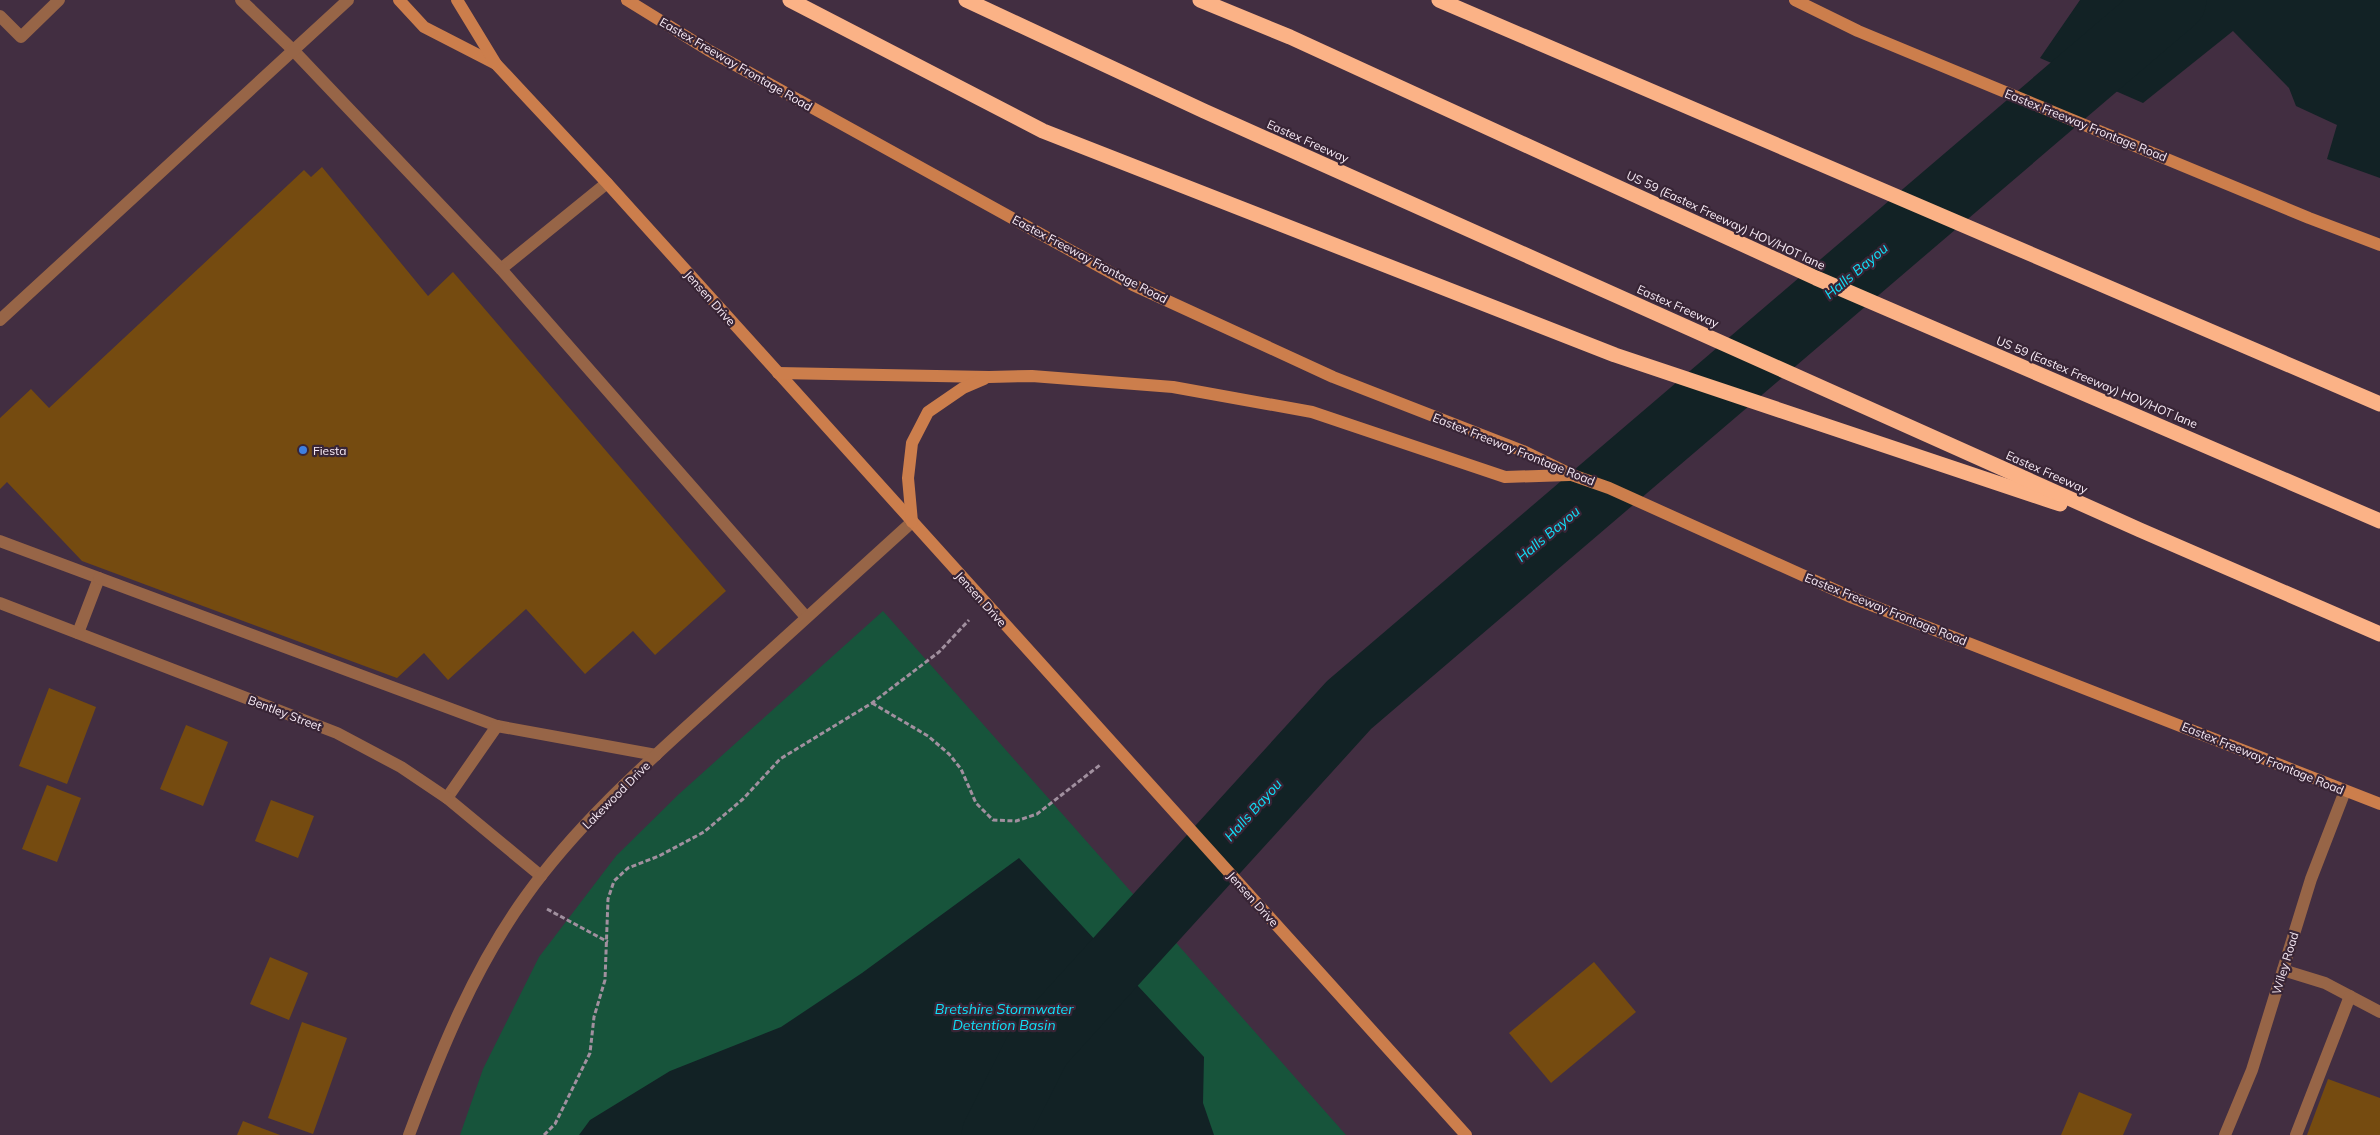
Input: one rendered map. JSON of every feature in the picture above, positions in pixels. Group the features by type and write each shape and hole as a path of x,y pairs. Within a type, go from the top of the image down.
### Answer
{"highway":[{"path":"790,0 1043,130 1163,178 1615,355 2140,530"},
{"name":"Eastex Freeway","path":"966,0 1204,111 2140,530 2380,634"},
{"name":"US 59 (Eastex Freeway) HOV/HOT lane","path":"1200,0 1290,37 1816,278 2380,521"},
{"path":"1438,0 2380,404"}],"main road":[{"name":"Jensen Drive","path":"398,0 424,27 496,64"},
{"name":"Jensen Drive","path":"457,0 496,64 607,183 1466,1135"},
{"name":"Eastex Freeway Frontage Road","path":"627,0 708,50 1133,285 1334,377 1523,451 1572,475 1609,488 1853,598 2380,804"},
{"name":"Eastex Freeway Frontage Road","path":"1795,0 1858,31 2380,245"},
{"path":"778,373 989,377 1032,376 1173,387 1312,412 1505,477 1572,475"},
{"path":"912,522 908,478 912,443 928,412 963,388 989,377"}],"street":[{"path":"0,16 21,36 60,0"},
{"path":"241,0 293,50 501,269 806,617"},
{"path":"0,320 348,0"},
{"path":"501,269 607,183"},
{"name":"Lakewood Drive","path":"409,1135 434,1067 460,1012 487,960 525,897 541,876 574,837 656,754 912,522"},
{"path":"0,541 497,726 656,754"},
{"path":"78,633 99,578"},
{"name":"Bentley Street","path":"0,603 337,733 401,767 447,798 541,876"},
{"path":"447,798 497,726"},
{"name":"Wiley Road","path":"2225,1135 2252,1070 2311,879 2345,791"},
{"path":"2283,970 2325,982 2380,1012"},
{"path":"2296,1135 2350,996"}],"path":[{"path":"544,1135 555,1124 590,1053 594,1017 605,980 608,942 608,899 614,881 628,868 659,856 704,832 743,799 780,759 872,703 939,652 986,603"},
{"path":"872,703 928,736 949,754 962,769 976,803 993,820 1016,821 1037,814 1118,751"},
{"path":"525,897 608,942"}],"green space":[{"path":"883,611 1346,1135 460,1135 483,1069 539,957 616,856 679,794"}],"water":[{"path":"2080,0 2380,0 2380,178 2327,159 2337,125 2296,106 2289,88 2233,31 2143,103 2040,58"},
{"name":"Bretshire Stormwater Detention Basin","path":"1019,858 1204,1057 1203,1103 1214,1135 579,1135 590,1120 670,1071 781,1027 862,973"}],"building":[{"name":"Fiesta","path":"322,167 428,296 453,272 726,591 655,655 633,631 585,674 526,609 448,680 424,653 397,678 82,561 7,482 0,489 0,418 31,389 49,408 304,170 311,177"},
{"path":"49,688 96,707 67,784 19,766"},
{"path":"186,725 228,742 203,806 160,789"},
{"path":"47,785 81,798 57,862 22,849"},
{"path":"271,800 314,816 298,858 255,841"},
{"path":"270,957 308,973 289,1020 250,1004"},
{"path":"1594,962 1636,1012 1551,1083 1509,1033"},
{"path":"302,1022 347,1038 313,1134 268,1118"},
{"path":"2328,1079 2380,1098 2380,1135 2307,1135"},
{"path":"2079,1092 2132,1114 2123,1135 2061,1135"},
{"path":"243,1121 280,1135 237,1135"}],"waterway":[{"name":"Halls Bayou","path":"994,1135 1039,1046 1349,705 2174,0"}],"place":[{"name":"Fiesta","path":"303,450"}]}
